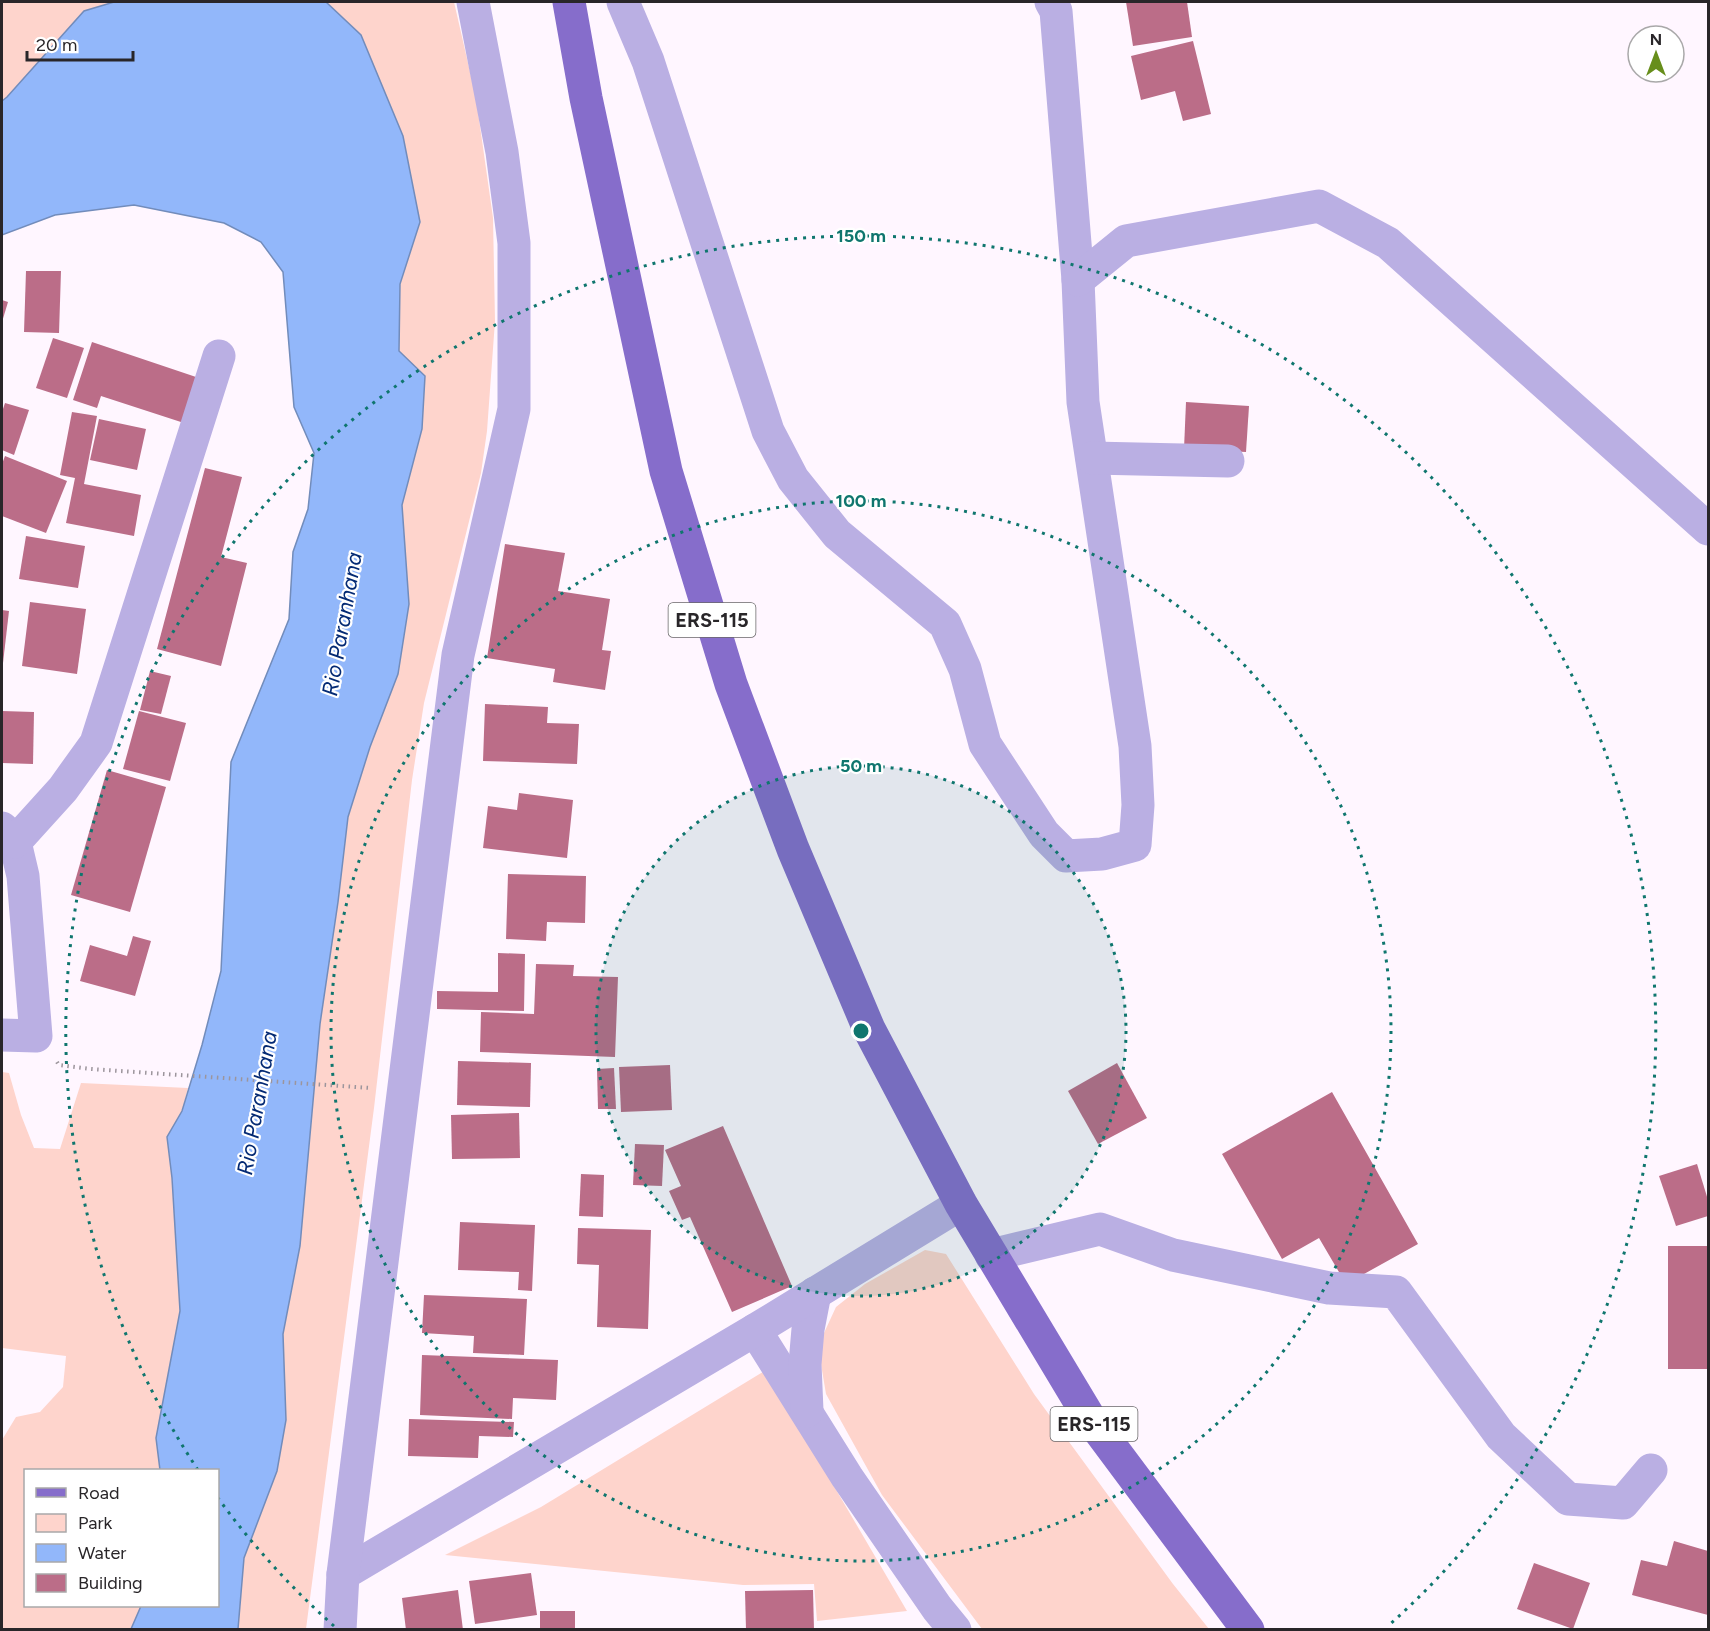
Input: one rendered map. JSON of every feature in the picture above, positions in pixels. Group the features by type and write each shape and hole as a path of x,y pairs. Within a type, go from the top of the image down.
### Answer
{"main road":[{"name":"ERS-115","path":"569,2 586,98 666,471 731,684 793,849 869,1029 961,1204 1089,1417 1248,1629"}],"street":[{"path":"340,1629 344,1574 458,655 514,409 514,243 502,152 473,2"},
{"path":"623,2 648,61 768,431 793,479 837,534 945,624 965,669 985,744 1044,834 1066,856 1102,854 1135,845 1138,806 1135,746 1083,402 1078,280 1056,11 1051,2"},
{"path":"1078,280 1126,241 1319,206 1388,243 1708,529"},
{"path":"2,1035 36,1036 23,876 8,835 63,789 96,742 219,356"},
{"path":"1092,458 1228,461"},
{"path":"344,1574 755,1330 961,1204"},
{"path":"991,1254 1100,1229 1173,1254 1329,1288 1396,1292 1501,1436 1568,1499 1623,1503 1651,1470"},
{"path":"807,1413 805,1364 808,1329 815,1293"},
{"path":"755,1330 854,1487 937,1608 955,1629"}],"path":[{"path":"91,1069 340,1086"}],"green space":[{"path":"2,2 114,2 84,11 2,101"},
{"path":"326,2 454,2 476,98 493,218 495,321 487,431 481,473 424,703 412,780 374,1108 306,1629 238,1630 244,1558 277,1471 286,1420 283,1334 300,1246 320,1024 348,817 370,747 409,604 402,505 422,429 425,376 398,351 400,284 420,222 361,35"},
{"path":"2,1072 9,1073 21,1115 34,1148 60,1149 81,1083 188,1088 182,1111 167,1137 172,1178 180,1311 156,1438 160,1469 24,1469 24,1607 141,1607 131,1629 2,1629 2,1440 16,1417 40,1412 63,1387 66,1356 2,1348"},
{"path":"925,1250 946,1254 1034,1394 1173,1584 1209,1629 982,1629 882,1495 826,1394 818,1346 836,1307 865,1284"},
{"path":"766,1370 907,1611 817,1621 814,1584 743,1585 445,1555 541,1507"}],"water":[{"name":"Rio Paranhana","path":"114,2 326,2 361,35 403,136 420,222 400,284 399,351 425,376 422,429 402,505 409,604 398,674 370,747 348,817 320,1024 300,1246 283,1334 286,1420 277,1471 244,1558 238,1629 131,1629 141,1607 219,1607 219,1469 160,1469 156,1438 180,1311 172,1178 167,1137 182,1111 221,971 231,762 289,619 293,552 308,509 314,453 294,407 283,272 261,242 224,223 134,205 55,215 2,235 2,101 84,11"}],"building":[{"path":"1126,2 1187,2 1192,37 1133,46"},
{"path":"1193,41 1211,114 1183,121 1175,91 1141,100 1131,56"},
{"path":"26,271 61,271 59,333 24,332"},
{"path":"2,300 8,302 2,322"},
{"path":"53,338 84,348 67,398 36,388"},
{"path":"92,342 199,378 184,423 101,396 97,408 73,400"},
{"path":"1186,402 1249,406 1246,452 1184,449"},
{"path":"5,403 29,410 14,455 2,450 2,412"},
{"path":"72,412 97,416 84,484 141,495 134,536 66,523 75,478 60,475"},
{"path":"99,419 146,429 137,470 90,460"},
{"path":"5,456 67,481 46,533 2,516 2,464"},
{"path":"205,468 242,477 221,557 247,563 221,666 157,649"},
{"path":"26,536 85,546 78,588 19,579"},
{"path":"505,544 565,553 558,591 610,599 602,650 611,651 605,690 553,682 555,669 487,658"},
{"path":"30,602 86,609 77,674 22,666"},
{"path":"2,610 9,611 3,663 2,663"},
{"path":"150,671 171,676 161,714 140,710"},
{"path":"485,704 548,707 547,723 579,724 577,764 483,761"},
{"path":"2,711 34,712 33,764 2,763"},
{"path":"139,711 186,723 170,781 123,769"},
{"path":"107,770 166,787 130,912 71,895"},
{"path":"519,793 573,800 567,858 483,848 488,806 517,810"},
{"path":"508,874 586,876 585,923 547,922 546,941 506,939"},
{"path":"133,936 151,941 135,996 80,981 90,945 127,956"},
{"path":"498,953 525,954 524,1011 437,1009 437,991 498,992"},
{"path":"536,964 574,965 573,976 618,977 615,1057 480,1052 481,1012 534,1014"},
{"path":"458,1061 531,1063 530,1107 457,1105"},
{"path":"1117,1063 1147,1118 1098,1144 1068,1091"},
{"path":"670,1065 672,1110 621,1112 619,1067"},
{"path":"614,1068 616,1109 598,1109 597,1069"},
{"path":"1332,1092 1418,1244 1346,1284 1319,1238 1282,1259 1222,1154"},
{"path":"519,1113 520,1158 452,1159 451,1115"},
{"path":"723,1126 792,1286 732,1312 690,1217 682,1220 669,1191 681,1186 665,1150"},
{"path":"635,1144 664,1145 662,1186 633,1185"},
{"path":"1697,1164 1708,1200 1708,1216 1676,1226 1659,1176"},
{"path":"581,1174 604,1175 603,1217 579,1216"},
{"path":"460,1222 535,1225 532,1291 518,1290 519,1272 458,1270"},
{"path":"578,1228 651,1230 648,1329 597,1327 599,1265 577,1264"},
{"path":"1668,1246 1708,1246 1708,1369 1668,1369"},
{"path":"424,1295 527,1299 524,1355 473,1353 474,1336 422,1333"},
{"path":"422,1355 558,1360 556,1400 513,1398 512,1419 420,1415"},
{"path":"409,1419 514,1422 513,1437 479,1436 478,1458 408,1456"},
{"path":"1674,1541 1708,1551 1708,1615 1632,1595 1641,1560 1667,1566"},
{"path":"1534,1563 1590,1583 1573,1629 1517,1609"},
{"path":"531,1573 537,1615 475,1624 469,1581"},
{"path":"458,1590 463,1630 406,1630 402,1598"},
{"path":"813,1590 814,1630 746,1630 745,1591"},
{"path":"540,1611 575,1611 575,1630 540,1630"}]}
